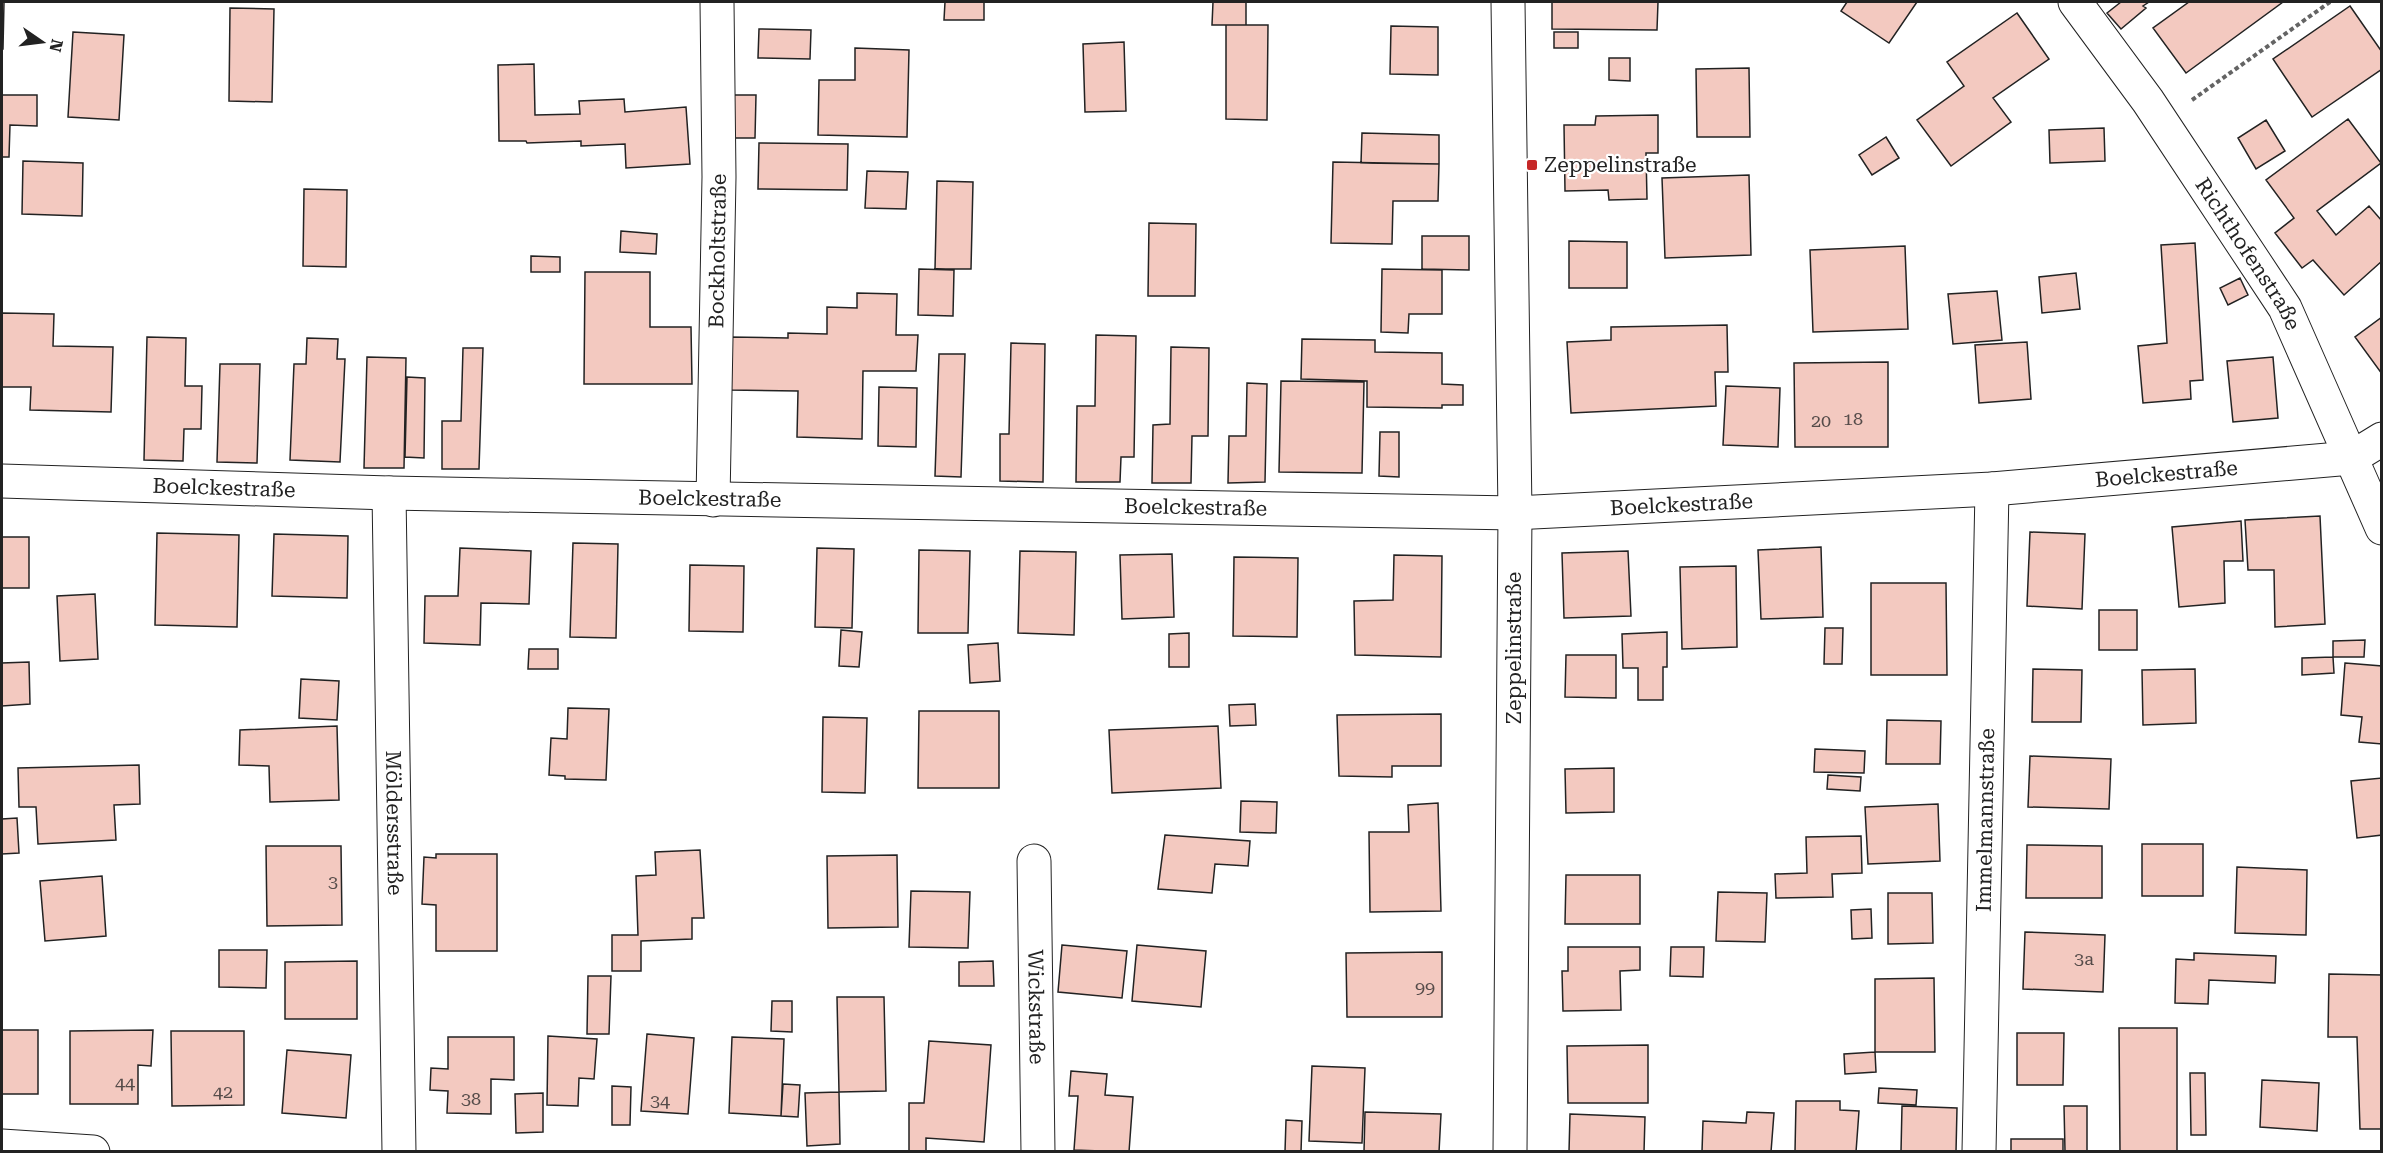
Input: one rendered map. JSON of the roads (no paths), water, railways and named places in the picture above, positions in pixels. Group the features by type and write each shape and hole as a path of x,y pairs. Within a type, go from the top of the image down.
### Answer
{"street":[{"name":"Bockholtstraße","path":"713,500 719,177 717,2"},
{"name":"Zeppelinstraße","path":"1508,2 1515,513 1510,1152"},
{"name":"Richthofenstraße","path":"2075,2 2162,122 2285,308 2382,528"},
{"name":"Boelckestraße","path":"2,481 713,500 1515,513 1992,489 2351,458 2382,440"},
{"name":"Immelmannstraße","path":"1979,1152 1992,489"},
{"name":"Möldersstraße","path":"389,493 399,1152"},
{"name":"Wickstraße","path":"1034,861 1038,1152"},
{"path":"2,1146 93,1152"}],"place":[{"name":"Zeppelinstraße","path":"1532,165"}]}
